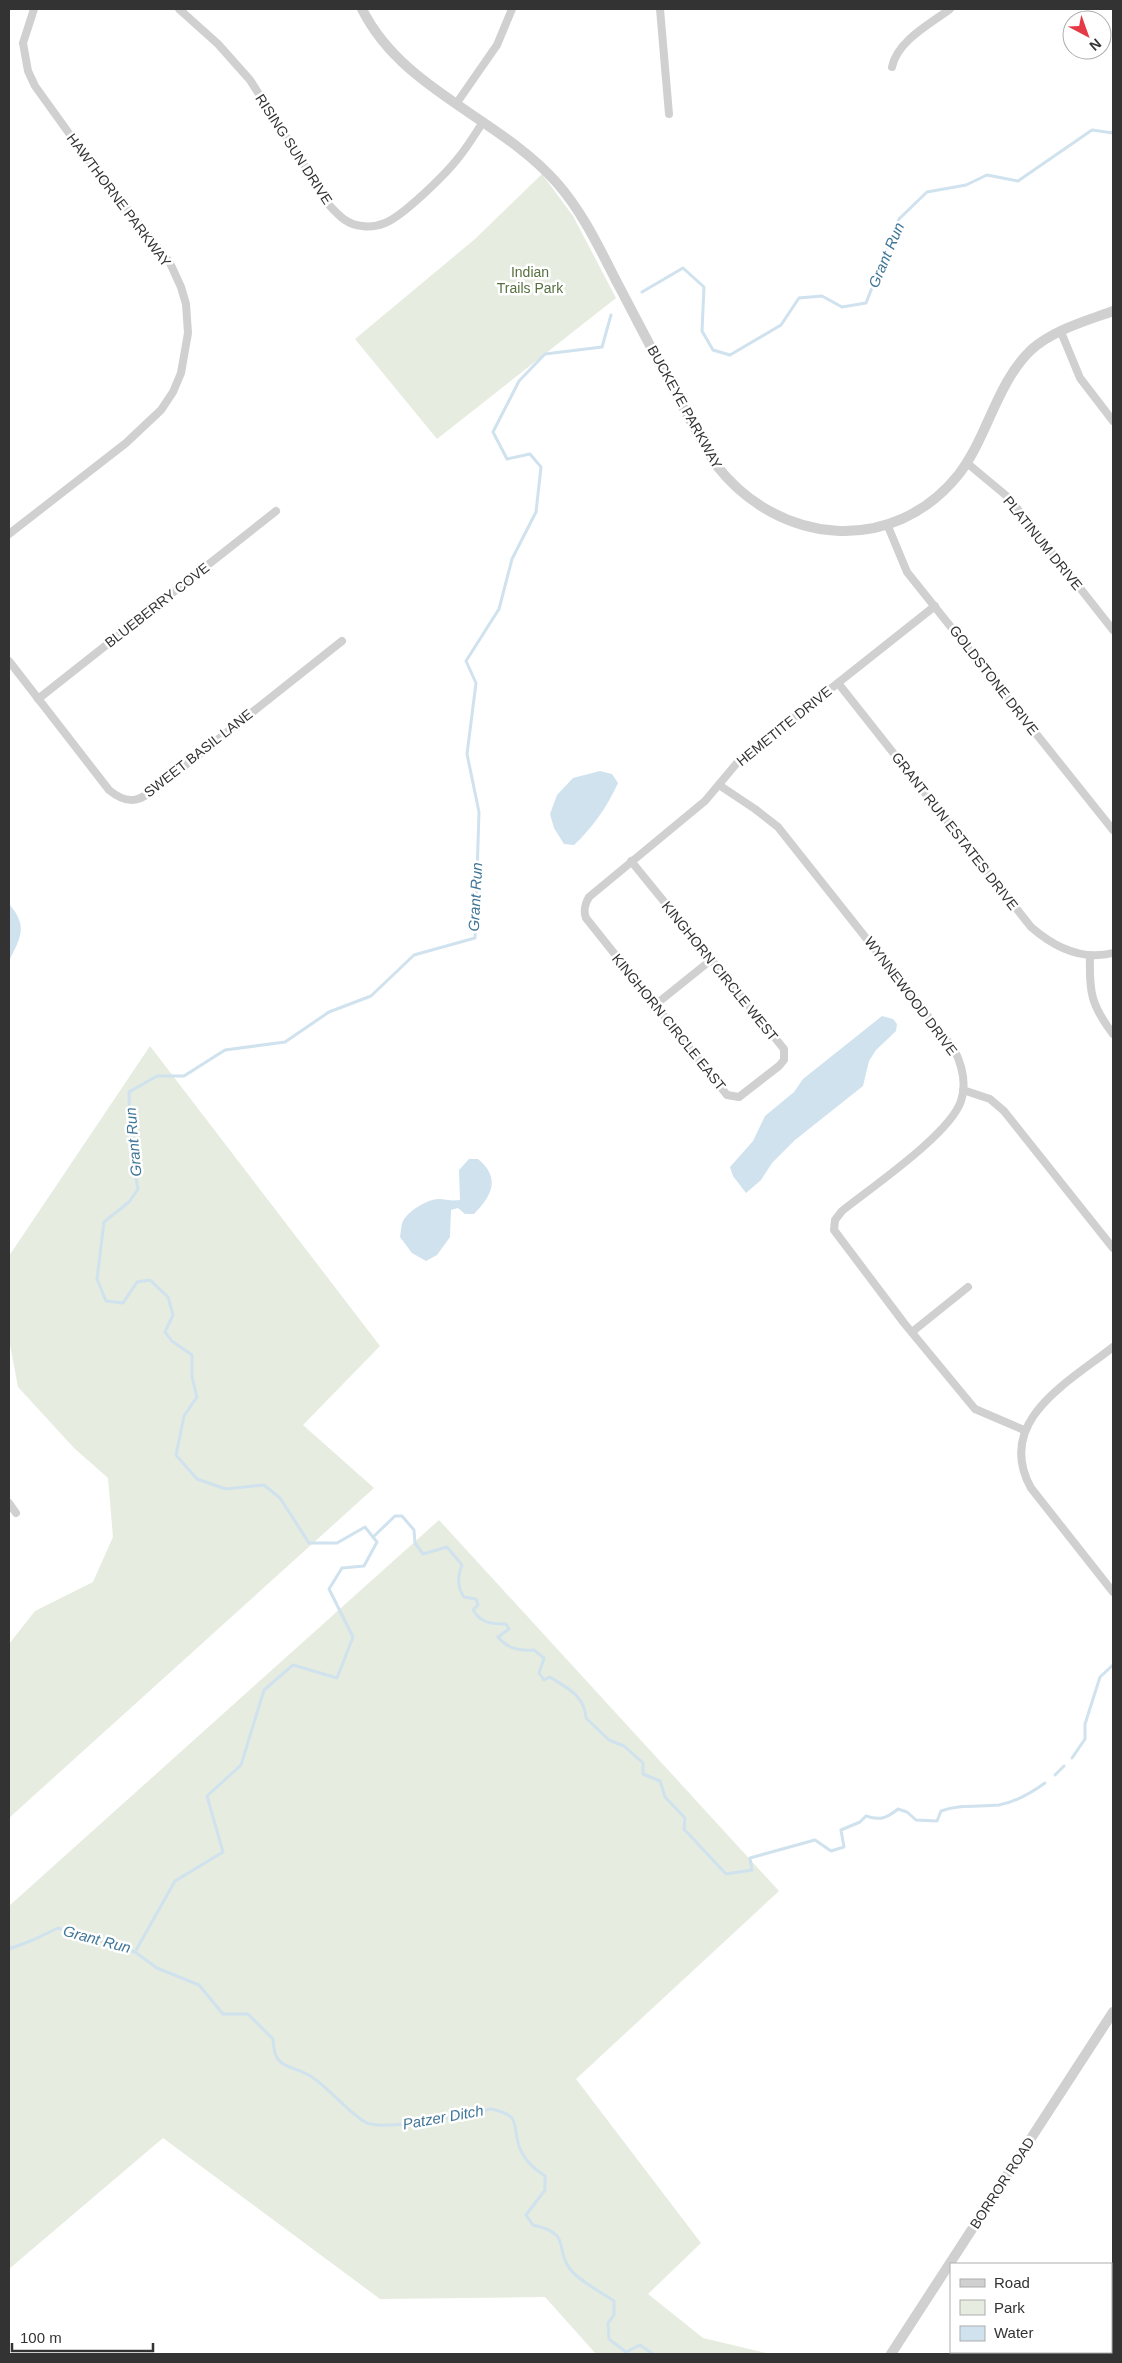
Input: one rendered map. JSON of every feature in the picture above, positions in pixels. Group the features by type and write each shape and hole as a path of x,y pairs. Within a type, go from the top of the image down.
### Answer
{"street":[{"name":"HAWTHORNE PARKWAY","path":"9,534 126,443 161,410 173,392 181,373 188,333 186,304 181,287 170,263 81,150 35,86 28,71 23,43 34,9"},
{"name":"RISING SUN DRIVE","path":"179,9 236,62 250,80 330,206 348,222 362,226 372,226 385,223 395,217 442,176 460,157 483,122"},
{"name":"BUCKEYE PARKWAY","path":"362,9 380,37 418,77 528,154 569,198 590,231 717,466 739,492 774,516 807,527 847,531 887,524 930,502 947,488 967,462 1011,375 1032,349 1061,332 1113,311"},
{"path":"456,104 497,45 512,9"},
{"path":"660,9 669,114"},
{"path":"892,67 894,55 902,46 950,9"},
{"path":"1061,332 1080,378 1113,421"},
{"name":"PLATINUM DRIVE","path":"967,462 1009,498 1113,630"},
{"name":"BLUEBERRY COVE","path":"38,698 276,511"},
{"name":"GOLDSTONE DRIVE","path":"887,524 907,572 1113,830"},
{"name":"HEMETITE DRIVE","path":"586,918 584,910 589,897 630,861 705,801 737,763 935,606"},
{"name":"SWEET BASIL LANE","path":"9,660 110,790 118,798 130,800 142,799 342,641"},
{"name":"GRANT RUN ESTATES DRIVE","path":"838,683 1031,927 1057,946 1090,956"},
{"name":"WYNNEWOOD DRIVE","path":"719,785 770,821 796,848 954,1049 963,1073 964,1090 953,1118 938,1134 842,1211 834,1226 836,1236 974,1409 1024,1430"},
{"name":"KINGHORN CIRCLE WEST","path":"630,861 784,1049 784,1060 761,1081"},
{"name":"KINGHORN CIRCLE EAST","path":"586,918 727,1095 739,1096 761,1081"},
{"path":"1113,954 1090,956 1089,984 1093,1004 1113,1034"},
{"path":"655,1005 711,960"},
{"path":"964,1090 990,1099 1004,1111 1113,1248"},
{"path":"1106,1237 1113,1232"},
{"path":"912,1332 968,1288"},
{"path":"1113,1347 1034,1412 1024,1430 1021,1446 1024,1475 1031,1488 1113,1592"},
{"path":"9,1503 16,1513"},
{"name":"BORROR ROAD","path":"950,2263 1113,2012"},
{"name":"BORROR ROAD","path":"891,2354 950,2263"}],"green space":[{"name":"Indian Trails Park","path":"542,174 573,216 616,298 437,439 355,339 475,239"},
{"path":"150,1046 380,1346 303,1425 374,1488 9,1818 9,1644 35,1611 93,1582 113,1537 108,1478 74,1448 18,1387 9,1339 9,1256"},
{"path":"439,1520 779,1891 576,2079 701,2243 648,2294 703,2338 770,2354 596,2354 545,2297 380,2299 163,2138 9,2269 9,1906"}],"water":[{"path":"600,771 612,774 618,783 614,792 599,816 581,838 574,845 564,844 554,828 550,814 557,795 573,778"},
{"path":"9,904 19,919 21,932 9,961"},
{"path":"882,1016 893,1019 897,1024 896,1031 876,1050 869,1061 863,1086 795,1140 772,1163 761,1180 746,1193 733,1176 730,1167 753,1141 765,1116 794,1092 803,1079"},
{"path":"469,1159 478,1159 490,1173 492,1180 489,1194 474,1214 465,1214 458,1208 451,1210 450,1237 437,1255 426,1261 412,1253 400,1237 403,1221 414,1209 435,1199 460,1200 459,1170"}],"waterway":[{"name":"Grant Run","path":"642,292 683,268 704,287 702,331 713,350 730,355 781,325 799,298 822,296 842,307 866,303 899,219 927,192 966,185 987,175 1018,181 1092,130 1113,133"},
{"name":"Grant Run","path":"9,1949 58,1928 135,1952 175,1881 223,1852 207,1796 241,1765 264,1690 293,1665 337,1678 353,1637 329,1589 342,1568 364,1566 377,1542 365,1527 337,1543 309,1543 280,1498 264,1485 226,1489 197,1479 176,1455 184,1416 197,1397 192,1377 192,1355 172,1341 165,1332 173,1315 168,1297 150,1280 137,1282 123,1303 106,1301 97,1279 104,1222 129,1202 138,1189 130,1144 129,1092 157,1076 184,1076 225,1050 285,1042 329,1012 371,996 414,955 475,938 479,812 467,754 476,683 466,661 499,609 512,559 536,512 541,467 530,454 507,459 493,432 519,381 545,354 602,347 611,315"},
{"path":"373,1537 395,1516 402,1516 414,1530 415,1543 423,1554 447,1547 462,1565 459,1574 459,1586 464,1597 476,1599 478,1605 473,1610 479,1618 487,1622 506,1624 509,1629 498,1637 510,1647 534,1650 544,1658 539,1673 544,1680 550,1677 574,1693 585,1710 586,1718 609,1740 624,1746 643,1763 643,1774 660,1781 665,1797 685,1818 684,1829 726,1874 752,1870 750,1858 815,1840 831,1851 844,1847 841,1830 860,1822 866,1816 883,1818 898,1809 907,1812 916,1820 937,1821 941,1811 962,1807 1005,1804 1023,1797 1045,1783"},
{"path":"1072,1758 1085,1739 1085,1724 1100,1677 1113,1665"},
{"path":"1055,1775 1064,1766"},
{"name":"Patzer Ditch","path":"135,1952 157,1968 199,1985 223,2014 248,2014 273,2039 274,2050 280,2062 312,2077 365,2122 374,2125 406,2124 491,2109 508,2115 515,2124 518,2143 523,2155 545,2176 545,2190 526,2215 533,2225 545,2229 558,2237 565,2261 574,2274 614,2301 614,2315 608,2323 609,2339 626,2352 640,2345 653,2354"}]}
